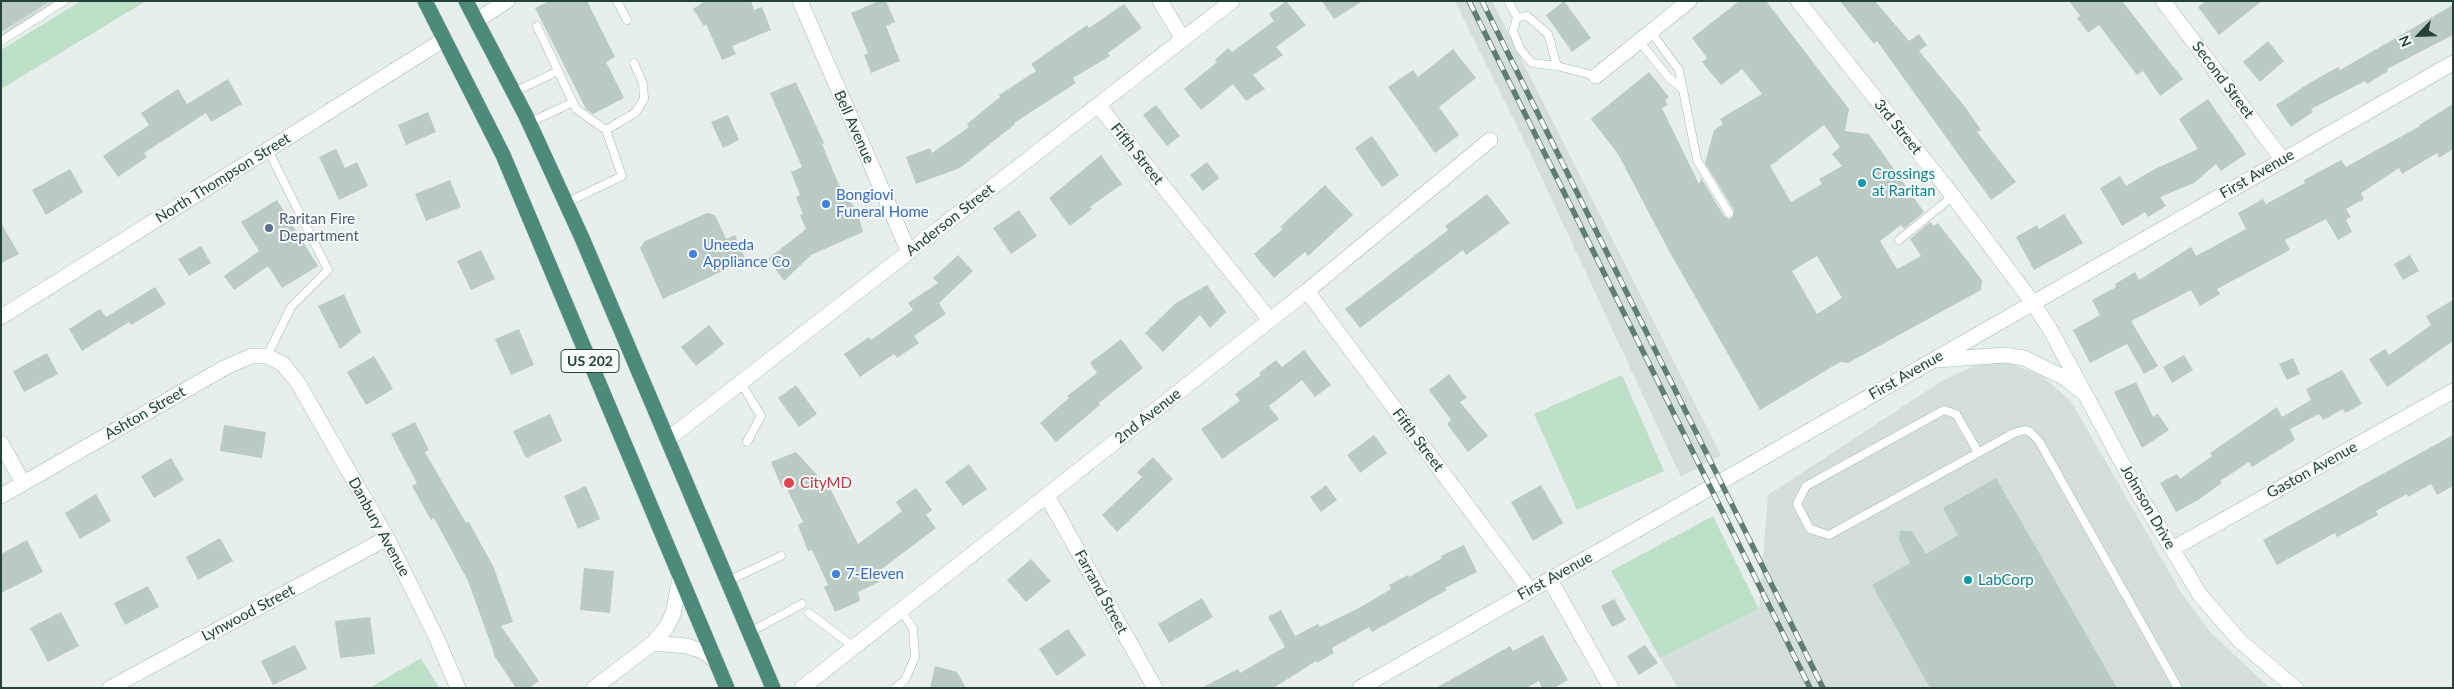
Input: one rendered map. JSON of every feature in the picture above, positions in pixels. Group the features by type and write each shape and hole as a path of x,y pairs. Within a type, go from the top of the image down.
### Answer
{"highway":[{"name":"US 202","path":"425,1 503,156 727,688"},
{"name":"US 202","path":"466,1 514,92 566,203 773,688"},
{"path":"472,1 477,20"}],"street":[{"path":"477,20 507,1"},
{"name":"Bell Avenue","path":"800,1 909,252"},
{"path":"1160,1 1184,40"},
{"name":"Anderson Street","path":"668,439 1232,1"},
{"path":"1596,76 1690,1"},
{"name":"3rd Street","path":"1798,1 1953,196 2032,303"},
{"name":"Second Street","path":"2163,1 2282,160"},
{"name":"North Thompson Street","path":"1,317 445,39"},
{"name":"First Avenue","path":"1360,688 2453,63"},
{"name":"Fifth Street","path":"1098,105 1270,320"},
{"name":"2nd Avenue","path":"802,688 1270,320 1490,140"},
{"name":"Fifth Street","path":"1306,291 1530,590"},
{"name":"Johnson Drive","path":"2032,303 2140,496 2200,595 2223,624 2288,686"},
{"path":"1932,360 2006,355 2024,358 2065,378 2084,393"},
{"name":"Ashton Street","path":"1,496 224,368 252,356 267,356"},
{"name":"Danbury Avenue","path":"267,356 283,364 290,372 387,538 437,639 458,688"},
{"name":"Gaston Avenue","path":"2172,549 2453,391"},
{"path":"1,443 23,483"},
{"name":"Farrand Street","path":"1047,496 1155,688"},
{"name":"Lynwood Street","path":"110,688 387,538"},
{"path":"594,688 654,643 666,628 673,614 680,578"},
{"path":"1550,580 1611,688"},
{"path":"654,643 687,646 705,652 716,662"}],"lane":[{"path":"1,42 64,1"},
{"path":"617,1 627,20"},
{"path":"1508,1 1517,17 1513,31 1520,49 1532,63 1557,66 1596,76"},
{"path":"1517,17 1527,16 1548,34 1557,66"},
{"path":"537,26 576,109 606,130 622,176 566,203"},
{"path":"1645,36 1669,78 1683,89"},
{"path":"1645,36 1679,70 1697,160 1729,213"},
{"path":"606,130 635,113 644,98 643,84 634,63"},
{"path":"514,92 558,71"},
{"path":"529,123 573,102"},
{"path":"267,356 291,308 328,270 268,150"},
{"path":"1899,240 1953,196"},
{"path":"740,383 761,416 747,442"},
{"path":"1978,452 1956,414 1944,410 1806,486 1797,504 1810,529 1829,535 1978,452 2018,431 2025,430 2035,436 2178,688"},
{"path":"728,581 781,556"},
{"path":"750,632 802,604"},
{"path":"895,688 905,680 915,657 913,628 900,611"},
{"path":"809,613 854,647"}],"shaded area":[{"path":"1,1 73,1 1,46"},
{"path":"1455,1 1492,1 1721,455 1681,477 1532,157"},
{"path":"2007,362 2042,376 2071,401 2180,591 2210,632 2270,688 1678,688 1660,658 1759,609 1768,495 1942,381 1978,364"}],"green space":[{"path":"81,1 146,1 1,89 1,50"},
{"path":"1622,375 1664,471 1577,510 1534,414"},
{"path":"1713,516 1759,609 1660,658 1611,571"},
{"path":"421,658 439,688 369,688"}],"building":[{"path":"1,1 50,1 1,32"},
{"path":"549,1 587,1 615,57 606,62 624,98 593,114 586,109 535,8"},
{"path":"705,1 751,1 754,10 762,7 771,30 732,46 736,54 722,60 706,24 704,26 693,9"},
{"path":"879,1 886,1 895,22 886,26 900,61 871,73 864,55 868,53 851,13"},
{"path":"1286,1 1306,25 1276,47 1283,55 1253,75 1265,89 1246,101 1233,84 1201,110 1184,89 1217,62 1215,60 1228,48 1232,52 1274,21 1269,14"},
{"path":"1322,1 1363,1 1334,19"},
{"path":"1564,1 1591,38 1572,52 1546,15"},
{"name":"Crossings at Raritan","path":"1739,1 1766,1 1849,109 1845,131 1869,134 1924,212 1904,229 1901,225 1880,241 1897,269 1921,256 1910,239 1930,222 1934,226 1938,223 1982,280 1981,290 1848,363 1840,362 1760,410 1669,251 1618,154 1591,119 1649,72 1669,97 1665,100 1668,105 1662,108 1699,184 1701,178 1724,216 1729,219 1732,218 1734,210 1705,163 1714,130 1723,124 1720,119 1762,94 1742,69 1721,85 1702,62 1707,58 1692,38","holes":["1824,125 1840,147 1832,154 1842,166 1819,179 1822,184 1791,202 1770,166","1817,256 1842,298 1817,314 1792,271"]},
{"path":"1840,1 1875,1 1909,41 1919,34 1927,45 1919,51 1966,108 1981,130 1977,132 2016,182 1991,200 1877,41 1874,44"},
{"path":"2069,1 2122,1 2183,79 2160,96 2143,71 2137,75 2099,25 2088,33 2077,18 2080,16"},
{"path":"2206,1 2262,1 2219,35 2198,7"},
{"path":"1124,4 1142,28 1108,53 1110,56 1073,78 1076,83 1014,123 960,168 916,184 906,157 930,148 932,153 969,127 967,124 1000,97 999,95 1036,71 1031,64 1087,25 1089,28"},
{"path":"2453,5 2453,35 2387,69 2388,71 2367,84 2365,81 2311,109 2313,112 2291,127 2276,105 2311,82 2338,67 2340,70"},
{"path":"2268,41 2284,61 2260,82 2243,62"},
{"path":"1453,49 1476,78 1439,107 1459,135 1435,153 1388,87 1413,70 1418,77"},
{"path":"228,79 242,104 211,122 206,113 144,153 147,157 118,177 103,156 149,125 141,113 178,89 187,104"},
{"path":"796,82 824,143 822,144 844,197 846,195 857,211 863,232 811,255 784,281 768,259 806,229 800,215 803,214 796,197 800,195 791,172 802,167 770,93"},
{"path":"2208,99 2246,154 2221,171 2216,164 2194,183 2160,197 2166,206 2148,217 2145,212 2122,226 2100,188 2120,176 2126,186 2153,170 2198,149 2179,119"},
{"path":"2453,104 2453,149 2439,158 2437,153 2402,174 2399,168 2361,193 2364,199 2346,209 2351,217 2346,220 2352,232 2338,240 2326,219 2285,240 2290,250 2217,289 2220,294 2200,306 2191,290 2131,321 2158,366 2144,374 2127,344 2090,363 2073,330 2100,315 2092,300 2116,287 2115,284 2135,272 2139,280 2191,247 2196,256 2246,229 2238,213 2263,199 2266,204 2305,183 2304,180 2341,160 2346,167 2420,126"},
{"path":"1156,105 1180,136 1167,146 1143,115"},
{"path":"428,112 436,132 406,145 398,125"},
{"path":"728,115 739,140 723,148 711,122"},
{"path":"1372,136 1399,175 1382,187 1355,148"},
{"path":"336,149 345,168 357,162 368,186 339,200 319,157"},
{"path":"1101,155 1122,184 1090,207 1092,209 1070,226 1049,198"},
{"path":"1207,162 1219,178 1203,191 1190,175"},
{"path":"70,169 83,192 46,215 32,190"},
{"path":"450,180 461,207 426,221 415,194"},
{"path":"1325,185 1353,215 1308,256 1305,252 1274,278 1254,254 1283,229 1280,227"},
{"path":"1487,194 1510,223 1466,255 1463,250 1360,328 1345,309 1448,230 1445,226"},
{"path":"277,200 318,266 282,288 268,266 234,290 224,276 259,251 241,222"},
{"path":"1019,210 1037,236 1011,254 993,228"},
{"name":"Uneeda Appliance Co","path":"707,213 715,215 726,239 735,235 746,260 663,299 640,248 645,241"},
{"path":"2064,214 2083,243 2034,270 2016,237 2037,225 2039,229"},
{"path":"1,223 19,254 1,263"},
{"path":"201,246 211,263 189,276 178,259"},
{"path":"481,250 495,279 471,290 457,261"},
{"path":"958,255 973,271 939,303 946,314 914,336 919,343 897,358 894,354 860,377 844,354 869,337 871,340 913,310 908,303 938,283 933,278"},
{"path":"2410,255 2419,271 2403,280 2394,264"},
{"path":"1207,285 1226,312 1210,328 1200,315 1163,352 1145,333 1176,303"},
{"path":"155,287 166,304 131,325 129,322 82,351 69,329 100,309 106,317"},
{"path":"344,294 361,332 340,349 318,306"},
{"path":"2453,300 2453,341 2387,387 2369,359 2385,349 2389,355 2431,325 2426,316"},
{"path":"709,325 724,344 696,366 681,347"},
{"path":"519,329 534,365 511,375 495,339"},
{"path":"1121,339 1143,368 1099,403 1100,405 1056,442 1040,423 1069,398 1067,396 1097,373 1090,363"},
{"path":"1304,350 1331,385 1315,397 1302,380 1269,406 1279,419 1222,459 1201,429 1240,401 1235,394 1261,375 1259,373 1276,360 1282,367"},
{"path":"47,353 58,374 24,392 13,371"},
{"path":"2184,355 2193,370 2172,383 2163,367"},
{"path":"374,356 393,389 366,405 347,372"},
{"path":"2293,358 2300,374 2287,380 2279,364"},
{"path":"2342,370 2362,404 2345,413 2343,409 2323,420 2319,414 2290,429 2295,440 2252,467 2249,462 2220,481 2222,483 2198,500 2176,512 2160,483 2177,474 2180,479 2212,456 2210,453 2277,407 2282,417 2311,400 2306,389"},
{"path":"1449,374 1467,398 1460,402 1488,436 1468,452 1447,424 1451,420 1429,390"},
{"path":"2136,382 2153,417 2158,414 2169,430 2142,448 2114,392"},
{"path":"796,385 817,414 799,427 778,398"},
{"path":"550,414 562,441 526,458 513,431"},
{"path":"415,422 429,450 425,452 466,523 469,522 494,568 513,622 501,626 539,681 529,688 516,688 493,654 468,581 434,518 431,520 412,486 417,483 391,434"},
{"path":"224,425 266,432 262,458 220,451"},
{"path":"1374,435 1387,453 1360,473 1347,455"},
{"path":"2453,435 2453,486 2437,495 2431,484 2408,497 2407,494 2376,511 2378,515 2337,537 2335,533 2277,565 2263,540"},
{"path":"796,452 831,490 858,544 902,511 896,502 916,488 932,510 926,515 936,528 875,574 879,582 858,592 860,601 835,612 824,587 828,585 812,550 808,551 798,525 803,522 786,487 782,488 771,462"},
{"path":"1153,457 1173,479 1117,532 1102,515 1142,477 1137,472"},
{"path":"171,458 184,480 154,498 141,476"},
{"path":"969,464 987,489 963,506 945,482"},
{"name":"LabCorp","path":"1996,478 2117,688 1930,688 1872,585 1910,563 1899,540 1900,531 1912,531 1926,554 1958,535 1943,508"},
{"path":"1326,485 1337,500 1321,512 1310,497"},
{"path":"1541,485 1563,523 1533,541 1511,502"},
{"path":"586,486 600,519 578,529 564,496"},
{"path":"96,494 111,521 80,539 65,513"},
{"path":"220,538 233,561 198,580 186,557"},
{"path":"27,540 43,572 1,593 1,554"},
{"path":"1464,545 1477,572 1445,588 1447,590 1372,632 1369,627 1332,648 1334,653 1317,663 1316,661 1273,688 1201,688 1238,669 1240,673 1285,647 1268,617 1281,610 1295,636 1318,624 1320,627 1359,608 1391,589 1389,585 1408,575 1409,577 1442,558 1441,556"},
{"path":"1031,559 1051,581 1026,602 1007,580"},
{"path":"584,568 614,571 610,613 580,610"},
{"path":"148,586 159,607 125,625 114,603"},
{"path":"1202,598 1213,617 1169,643 1158,624"},
{"path":"1614,599 1626,620 1612,627 1601,606"},
{"path":"61,612 79,646 48,662 30,628"},
{"path":"370,617 375,654 340,658 335,621"},
{"path":"1068,629 1086,655 1057,676 1039,649"},
{"path":"1543,635 1568,680 1554,688 1542,688 1539,681 1526,688 1436,688 1510,646 1513,651"},
{"path":"295,645 307,669 273,685 261,661"},
{"path":"1645,645 1658,663 1639,675 1627,656"},
{"path":"935,666 957,672 966,688 930,688"}],"railway":[{"path":"1469,1 1810,688"},
{"path":"1482,1 1823,688"}],"place":[{"name":"Crossings at Raritan","path":"1862,183"},
{"name":"Bongiovi Funeral Home","path":"826,204"},
{"name":"Raritan Fire Department","path":"269,228"},
{"name":"Uneeda Appliance Co","path":"693,254"},
{"name":"CityMD","path":"789,483"},
{"name":"7-Eleven","path":"836,574"},
{"name":"LabCorp","path":"1968,580"}]}
